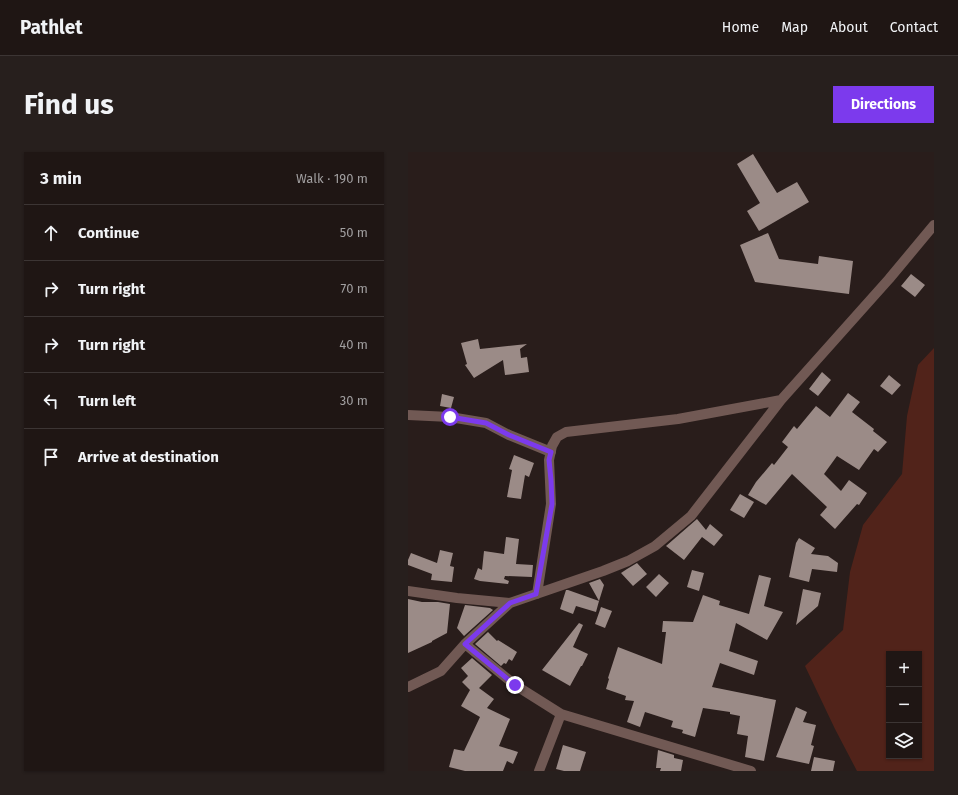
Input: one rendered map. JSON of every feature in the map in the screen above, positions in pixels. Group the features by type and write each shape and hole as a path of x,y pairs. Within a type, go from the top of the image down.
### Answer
{"street":[{"path":"408,687 441,671 465,644 510,603 628,561 655,546 691,516 781,400 889,279 934,226"},
{"path":"536,594 552,504 549,460 552,446 557,437 566,432 678,419 781,400"},
{"path":"408,415 450,417 486,423 509,435 551,452"},
{"path":"408,591 457,598 510,603"},
{"path":"465,644 515,685 561,714 751,771"},
{"path":"539,771 561,714"}],"shaded area":[{"path":"934,348 934,771 857,771 805,666 843,630 850,572 863,525 902,474 907,416 918,365"}],"building":[{"path":"753,154 777,193 797,182 809,202 759,231 747,211 760,203 737,164"},
{"path":"768,233 779,259 818,264 819,256 853,261 849,294 755,282 740,245"},
{"path":"911,274 925,285 915,297 901,286"},
{"path":"478,339 480,349 527,344 520,349 521,358 527,357 529,372 505,375 503,360 474,378 465,365 467,364 461,343"},
{"path":"822,372 831,380 818,396 809,389"},
{"path":"889,375 901,385 892,395 880,386"},
{"path":"848,393 860,402 852,412 874,429 873,431 887,442 878,452 874,449 859,470 837,456 824,474 841,491 849,480 867,493 859,505 857,504 835,529 820,515 827,507 792,474 766,505 748,495 756,482 772,463 774,465 788,447 782,442 794,426 797,429 816,406 830,417"},
{"path":"442,394 454,397 451,408 440,406"},
{"path":"514,455 534,463 529,477 525,475 521,499 507,497 512,470 509,469"},
{"path":"740,494 754,502 744,518 730,510"},
{"path":"697,519 706,530 710,524 723,535 714,546 702,537 684,560 666,546"},
{"path":"506,537 519,539 516,564 533,565 532,577 505,576 504,579 509,581 508,584 474,579 478,568 482,570 484,551 504,554"},
{"path":"799,538 815,548 811,554 828,556 838,563 837,572 812,569 809,582 789,577 796,543"},
{"path":"440,550 453,553 450,566 454,567 452,582 431,580 432,574 408,565 408,560 411,553 437,563"},
{"path":"637,563 647,574 633,586 621,573"},
{"path":"692,570 704,573 699,591 687,587"},
{"path":"659,574 669,583 656,597 646,587"},
{"path":"759,575 771,578 764,606 783,612 767,640 736,623 729,651 758,661 754,675 720,663 712,687 776,700 764,761 745,757 748,736 737,734 740,716 730,714 730,712 703,708 695,737 682,733 683,730 671,727 673,721 645,712 640,727 627,722 634,701 625,700 626,696 606,689 618,647 662,664 666,632 662,632 663,621 693,622 703,595 720,601 719,605 749,614"},
{"path":"600,579 604,585 599,601 589,583"},
{"path":"803,589 821,593 818,606 796,625"},
{"path":"566,590 599,601 596,612 576,606 573,614 560,609"},
{"path":"408,599 422,602 450,604 447,633 408,653"},
{"path":"465,605 490,608 493,610 464,636 457,628"},
{"path":"601,607 612,611 605,628 595,624"},
{"path":"579,623 583,625 573,647 588,654 570,686 542,670"},
{"path":"488,632 497,641 498,640 517,652 512,661 509,659 506,664 504,663 501,666 475,644"},
{"path":"472,658 492,675 479,688 494,699 487,708 510,719 499,746 518,752 513,764 507,761 503,771 465,771 449,767 454,749 464,751 480,717 461,706 470,690 462,682 468,676 461,668"},
{"path":"796,707 807,712 803,722 816,725 811,745 814,746 809,764 776,757"},
{"path":"563,745 586,752 580,771 564,771 556,769"},
{"path":"658,750 674,755 674,758 683,760 681,771 660,771 661,768 656,768"},
{"path":"814,757 835,761 833,771 811,771"}],"route":[{"path":"450,417 486,423 509,435 551,452 549,460 552,504 536,594 510,603 465,644 515,685"}]}
